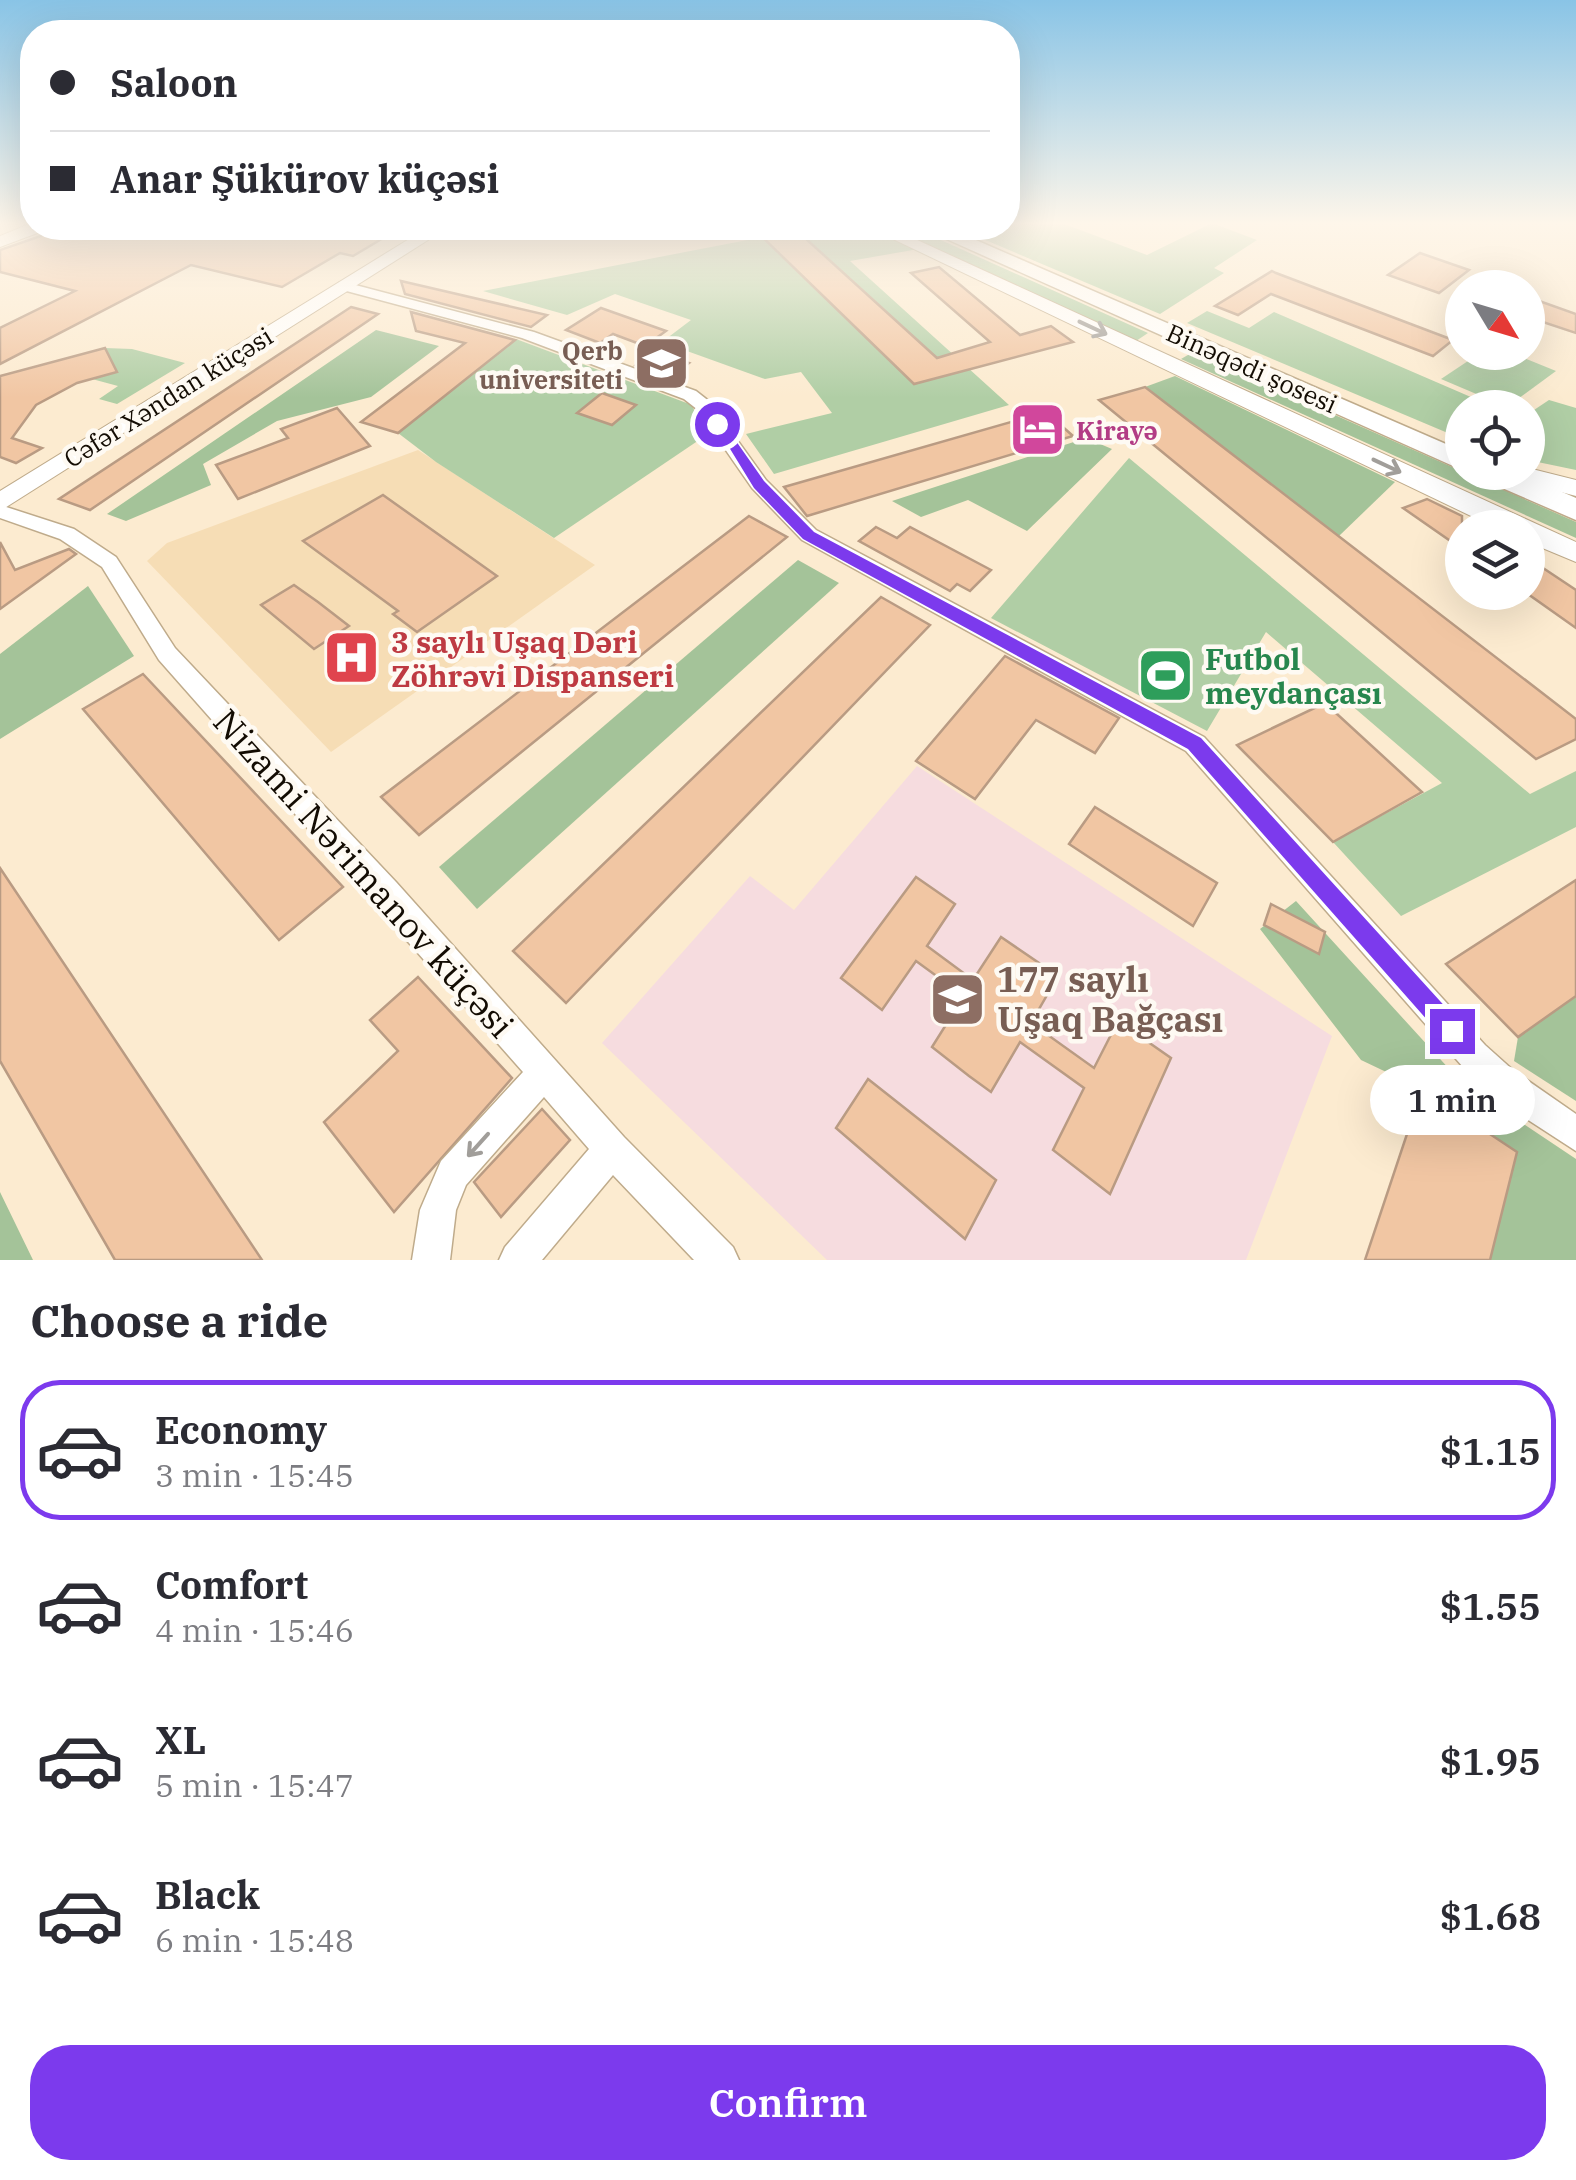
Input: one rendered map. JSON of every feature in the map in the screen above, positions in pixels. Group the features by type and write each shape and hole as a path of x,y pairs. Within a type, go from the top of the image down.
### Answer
{"main road":[{"name":"Binəqədi şosesi","path":"1053,281 1445,452"},
{"path":"1532,490 1576,508 1576,498"}],"street":[{"name":"Cəfər Xəndan küçəsi","path":"0,507 352,281"},
{"path":"991,281 1481,510"},
{"path":"344,286 528,335 699,401 759,484 808,535 1195,744 1474,1056 1502,1082 1576,1134"},
{"path":"1545,480 1576,488"},
{"name":"Nizami Nərimanov küçəsi","path":"0,507 67,534 109,562 166,654 612,1150 720,1260"},
{"path":"1545,539 1575,552"},
{"path":"431,1260 438,1210 453,1173 544,1073"},
{"path":"518,1260 612,1150"}],"shaded area":[{"name":"3 saylı Uşaq Dəri Zöhrəvi Dispanseri","path":"418,450 595,565 331,752 147,561 167,543"},
{"name":"177 saylı Uşaq Bağçası","path":"917,766 1332,1036 1246,1260 827,1260 602,1043 750,876 794,910"}],"green space":[{"path":"536,281 825,281 953,372 852,281 872,281 1009,405 774,474 746,434 832,413 801,372 765,379 662,342 691,320 615,294 567,315 483,291"},
{"path":"1004,281 1032,281 1148,333 1136,341"},
{"path":"1082,281 1212,281 1160,314"},
{"path":"1207,311 1249,328 1274,312 1455,390 1445,390 1445,432 1187,323"},
{"path":"376,330 439,346 371,397 277,421 203,464 211,485 126,521 107,514"},
{"path":"516,339 692,405 705,436 554,538 398,433"},
{"path":"105,348 132,349 185,363 117,404 99,399 118,386 92,379"},
{"path":"1193,352 1445,464 1445,479 1181,359"},
{"path":"1545,366 1556,371 1530,390 1467,390 1441,379 1454,370 1545,370"},
{"path":"1175,376 1395,482 1339,536 1145,387"},
{"path":"1549,400 1576,408 1576,470 1545,464 1545,403"},
{"path":"1086,438 1112,449 1027,531 968,500 921,517 892,501"},
{"path":"1129,458 1530,794 1576,771 1576,827 1401,916 1333,842 1442,783 1266,632 1207,731 991,618"},
{"path":"1470,490 1504,490 1576,522 1576,538 1545,524 1545,510 1514,510"},
{"path":"798,560 839,583 477,909 439,867"},
{"path":"88,586 134,656 0,739 0,654"},
{"path":"1296,901 1462,1083 1576,1159 1576,1260 1490,1260 1422,1089 1361,1060 1260,929"},
{"path":"1576,996 1576,1101 1514,1061 1518,1037"},
{"path":"0,1192 33,1260 0,1260"}],"building":[{"path":"35,281 161,281 0,364 0,328 75,291"},
{"path":"256,281 293,281 282,287"},
{"path":"401,281 547,315 531,327 405,294"},
{"path":"807,281 852,281 937,358 990,342 920,281 955,281 1020,335 1051,326 1073,342 914,384"},
{"path":"1256,281 1298,281 1445,337 1445,346 1433,356 1271,294 1238,315 1215,306"},
{"path":"1404,281 1445,281 1445,288 1439,293"},
{"path":"1545,303 1576,314 1576,333 1545,323"},
{"path":"351,307 378,314 90,510 59,499"},
{"path":"601,308 666,331 645,346 613,334 600,343 566,330"},
{"path":"411,312 515,340 398,433 361,422 465,343 416,331"},
{"path":"105,348 117,372 77,383 36,405 12,438 42,448 16,463 0,457 0,376"},
{"name":"Qerb universiteti","path":"654,352 689,363 671,377 636,365"},
{"path":"1145,387 1576,719 1576,739 1536,759 1099,400"},
{"path":"602,393 636,405 612,425 577,413"},
{"path":"337,408 370,446 238,499 216,465 288,438 281,429"},
{"path":"1046,412 1073,436 807,516 784,487"},
{"path":"383,495 497,576 417,632 393,614 398,611 303,541"},
{"path":"1427,499 1450,510 1445,510 1445,537 1403,508"},
{"path":"749,516 787,537 419,835 381,797"},
{"path":"876,527 897,538 910,527 991,570 970,591 957,584 950,591 859,541"},
{"path":"0,542 15,570 69,549 76,554 0,609"},
{"path":"1545,569 1576,590 1576,628 1545,606"},
{"path":"294,585 349,626 314,649 261,605"},
{"path":"881,597 930,625 566,1003 513,951"},
{"path":"1005,656 1119,718 1095,753 1036,720 975,799 916,761"},
{"path":"143,674 343,887 279,940 83,709"},
{"path":"1325,703 1422,792 1333,842 1237,745"},
{"path":"1095,807 1217,883 1193,926 1069,844"},
{"path":"0,868 262,1260 115,1260 0,1061"},
{"path":"916,877 955,904 927,946 973,980 1001,937 1058,976 1031,1023 1094,1068 1118,1021 1171,1058 1110,1194 1053,1150 1084,1088 1020,1042 991,1092 969,1076 932,1047 964,996 916,961 882,1010 841,978"},
{"path":"1576,880 1576,996 1518,1037 1446,964"},
{"path":"1271,904 1325,932 1319,954 1264,925"},
{"path":"418,977 512,1078 394,1212 324,1122 398,1051 370,1020"},
{"path":"868,1079 996,1180 965,1239 836,1128"},
{"path":"1422,1089 1517,1152 1490,1260 1365,1260"},
{"path":"542,1109 570,1140 501,1217 474,1182"}],"place":[{"name":"Qerb universiteti","path":"662,364"},
{"name":"Kirayə","path":"1037,430"},
{"name":"3 saylı Uşaq Dəri Zöhrəvi Dispanseri","path":"352,658"},
{"name":"Futbol meydançası","path":"1166,675"},
{"name":"177 saylı Uşaq Bağçası","path":"958,999"}],"route":[{"path":"717,424 759,484 794,525 808,535 1195,744 1452,1031"}]}
